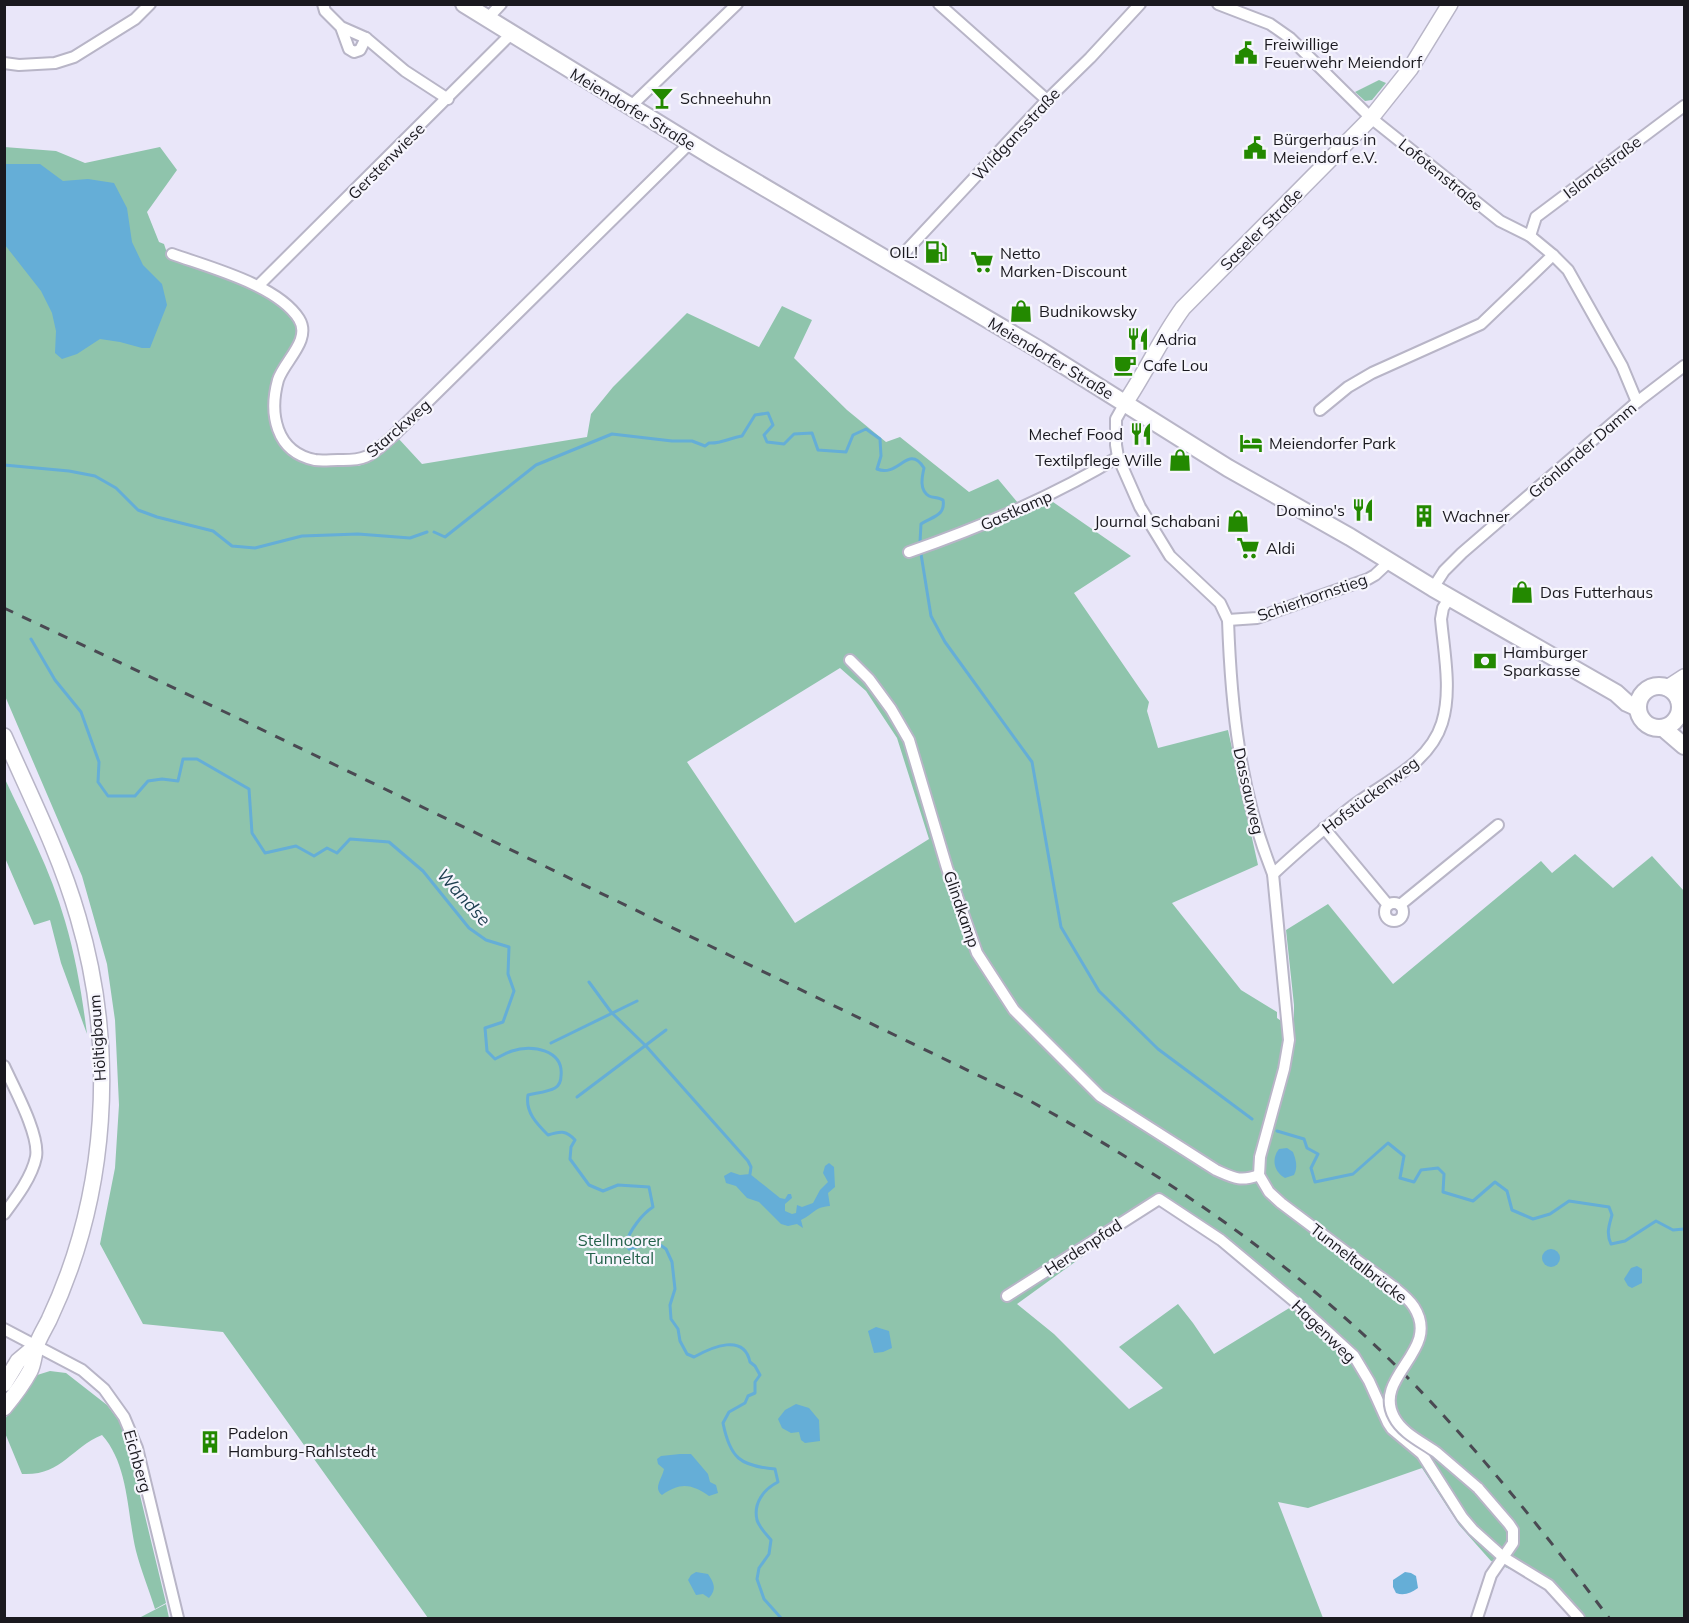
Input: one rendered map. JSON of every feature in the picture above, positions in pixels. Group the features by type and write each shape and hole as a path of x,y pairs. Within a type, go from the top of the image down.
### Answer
{"main road":[{"name":"Meiendorfer Straße","path":"464,4 690,143 1038,349 1228,468 1616,693 1627,703 1640,702 1640,715 1646,724 1656,728 1670,724 1684,746"},
{"name":"Saseler Straße","path":"1125,403 1138,384 1169,326 1183,308 1371,118 1410,69 1450,4"},
{"path":"1684,677 1677,693 1680,710 1670,724 1684,737"},
{"path":"1640,702 1653,687 1677,693"},
{"name":"Höltigbaum","path":"4,736 50,841 78,916 94,990 100,1047 101,1086 99,1142 90,1203 71,1268 37,1345 32,1368 4,1408"},
{"name":"Höltigbaum","path":"4,1384 18,1360 37,1345"}],"street":[{"path":"4,63 20,65 46,63 74,57 135,19 150,4"},
{"path":"323,4 325,10 341,27 349,49 354,52 360,50 366,38"},
{"path":"487,19 501,4"},
{"path":"630,106 737,4"},
{"path":"939,4 1047,100"},
{"name":"Wildgansstraße","path":"893,265 1140,4"},
{"name":"Lofotenstraße","path":"1218,4 1270,24 1290,38 1371,118 1500,221 1530,236 1553,255 1568,270 1623,366 1637,402"},
{"path":"341,27 366,38 405,71 448,99"},
{"name":"Gerstenwiese","path":"259,285 511,34"},
{"name":"Islandstraße","path":"1530,236 1536,217 1684,106"},
{"name":"Starckweg","path":"172,254 259,285 295,313 301,321 303,330 295,353 285,364 278,381 274,418 277,430 285,441 306,457 316,460 357,461 369,457 393,436 690,143"},
{"path":"1320,410 1348,387 1372,373 1481,324 1553,255"},
{"name":"Grönlander Damm","path":"1433,588 1444,571 1462,553 1637,402 1684,366"},
{"name":"Dassauweg","path":"1125,403 1115,425 1118,457 1140,507 1170,556 1220,603 1228,620 1241,770 1263,850 1273,874 1288,1040 1284,1069 1260,1157 1259,1175"},
{"name":"Gastkamp","path":"909,552 954,536 1058,491 1118,457"},
{"name":"Schierhornstieg","path":"1228,620 1257,618 1368,579 1390,561"},
{"name":"Hofstückenweg","path":"1273,874 1324,828 1418,760 1437,737 1443,722 1446,703 1441,619 1443,608 1449,597"},
{"name":"Glindkamp","path":"850,660 891,709 909,740 947,868 977,952 1014,1010 1100,1096 1216,1170 1233,1178 1244,1180 1259,1175"},
{"path":"1400,905 1498,825"},
{"path":"1324,828 1388,905"},
{"path":"1388,905 1394,903 1400,905"},
{"path":"1388,905 1385,915 1389,920 1395,922 1403,915 1400,905"},
{"path":"4,1066 33,1131 37,1151 31,1172 4,1214"},
{"name":"Tunneltalbrücke","path":"1259,1175 1269,1192 1281,1203 1409,1301 1420,1321 1420,1342 1392,1387 1391,1407 1394,1418 1410,1434 1478,1488 1504,1516 1513,1530 1513,1544 1491,1575 1477,1618"},
{"name":"Herdenpfad","path":"1007,1296 1159,1199"},
{"name":"Hagenweg","path":"1159,1199 1221,1240 1294,1301 1354,1356 1392,1429 1422,1454 1462,1517 1503,1557 1549,1585 1579,1618"},
{"name":"Eichberg","path":"4,1329 75,1365 93,1378 111,1396 137,1448 178,1618"}],"green space":[{"path":"1379,80 1386,83 1372,100 1365,101 1355,92"},
{"name":"Stellmoorer Tunneltal","path":"4,147 56,151 85,163 160,147 177,170 147,212 159,242 164,244 168,256 255,289 285,308 297,321 300,331 270,403 272,425 281,442 313,463 358,466 370,462 398,438 422,464 587,437 591,414 613,387 687,313 759,347 782,306 812,320 794,358 847,410 886,442 900,437 969,492 998,479 1018,503 922,544 928,551 1053,502 1131,556 1074,593 1149,702 1147,711 1158,748 1228,730 1258,865 1172,903 1241,990 1277,1012 1277,1018 1294,1030 1294,1005 1286,930 1328,904 1393,984 1541,861 1552,873 1575,854 1613,888 1652,856 1684,891 1684,1618 1573,1618 1561,1602 1533,1579 1491,1561 1459,1525 1422,1468 1308,1508 1278,1502 1323,1618 428,1618 223,1332 143,1324 100,1244 115,1168 119,1105 115,1020 107,964 82,876 5,696","holes":["840,668 866,691 897,738 929,839 795,923 687,762","1166,1196 1243,1252 1298,1300 1291,1307 1214,1354 1178,1304 1119,1347 1163,1388 1129,1409 1054,1334 1017,1304"]},
{"path":"4,777 38,848 59,902 81,991 87,1034 61,963 50,920 34,925 5,858"},
{"path":"50,1371 66,1373 107,1405 120,1422 131,1447 138,1487 166,1603 155,1609 136,1551 122,1475 111,1447 102,1435 91,1440 47,1471 22,1474 5,1433 5,1419 34,1376"},
{"path":"166,1604 169,1618 139,1618"}],"water":[{"path":"5,164 40,164 63,181 88,179 114,183 127,208 132,242 143,265 162,284 167,305 150,348 100,339 77,354 62,359 55,353 56,331 52,313 41,291 5,245"},
{"path":"1287,1148 1293,1152 1296,1166 1294,1175 1285,1178 1276,1169 1274,1161 1279,1149"},
{"path":"829,1163 834,1167 835,1187 828,1193 830,1206 817,1209 801,1220 803,1228 797,1224 788,1226 781,1224 759,1202 747,1198 736,1186 726,1183 724,1176 731,1172 740,1175 750,1174 780,1198 785,1199 788,1194 791,1194 792,1198 785,1204 785,1211 792,1214 796,1213 797,1205 802,1207 813,1203 820,1190 828,1182 823,1173 825,1166"},
{"path":"1547,1249 1555,1249 1560,1254 1558,1265 1547,1267 1542,1262 1542,1254"},
{"path":"1637,1266 1642,1269 1642,1283 1632,1288 1624,1279 1631,1268"},
{"path":"876,1327 889,1331 892,1348 874,1353 868,1331"},
{"path":"796,1404 809,1408 819,1420 820,1441 805,1443 801,1440 799,1432 791,1433 782,1428 778,1419 785,1410"},
{"path":"691,1454 708,1474 710,1482 716,1485 718,1493 709,1496 685,1486 674,1488 662,1495 659,1492 658,1486 664,1469 658,1464 657,1459 661,1456"},
{"path":"696,1572 708,1574 712,1580 714,1589 709,1598 703,1594 696,1595 688,1580"},
{"path":"1405,1572 1416,1576 1418,1588 1407,1594 1396,1593 1393,1580"}],"waterway":[{"path":"434,532 445,537 536,465 612,434 692,441 705,446 709,443 742,436 755,415 768,413 773,425 764,435 767,442 784,444 794,434 812,433 818,450 846,452 853,435 866,429 880,439 881,456 877,469 885,471 908,460 918,461 924,468 922,483 924,490 929,496 943,500 940,513 921,524 920,542"},
{"path":"4,465 69,471 95,476 116,488 138,510 213,531 232,546 255,548 302,536 358,534 410,538 427,532"},
{"path":"921,554 931,616 945,642 1032,762 1061,927 1099,991 1158,1049 1252,1119"},
{"name":"Wandse","path":"31,639 55,680 81,712 99,762 98,782 108,796 135,796 148,781 162,779 178,781 183,759 197,759 249,789 252,833 265,853 296,846 314,856 327,848 337,853 350,839 389,842 423,871 469,928 486,940 509,947 508,974 514,991 503,1022 485,1028 487,1051 495,1059 520,1049 537,1049 545,1051 557,1060 561,1067 558,1086 528,1095 528,1107 533,1117 548,1135 563,1132 575,1140 571,1147 570,1159 589,1185 603,1191 618,1185 649,1187 653,1207 637,1223 626,1243 629,1249 656,1242 666,1249 672,1262 675,1289 670,1305 671,1319 678,1329 680,1341 687,1354 694,1357 710,1349 734,1345 747,1353 750,1362 760,1375 755,1382 755,1393 748,1396 745,1403 729,1412 723,1423 729,1445 738,1458 763,1468 775,1469 778,1482 768,1488 761,1497 756,1514 758,1523 771,1540 769,1554 759,1568 757,1579 764,1599 781,1618"},
{"path":"589,982 611,1012 646,1046 748,1161 751,1167 750,1174"},
{"path":"551,1043 637,1001"},
{"path":"577,1097 666,1030"},
{"path":"1277,1131 1304,1139 1307,1148 1318,1154 1311,1168 1315,1182 1353,1174 1388,1143 1404,1156 1400,1178 1414,1182 1421,1170 1438,1168 1444,1174 1443,1192 1473,1201 1495,1182 1507,1191 1512,1210 1533,1219 1550,1214 1569,1201 1609,1207 1612,1215 1608,1233 1611,1244 1625,1241 1656,1221 1673,1230 1684,1229"}],"railway":[{"path":"4,608 244,721 1021,1096 1117,1151 1210,1212 1255,1245 1342,1315 1383,1353 1473,1448 1609,1618"}],"place":[{"name":"Freiwillige Feuerwehr Meiendorf","path":"1246,53"},
{"name":"Schneehuhn","path":"662,98"},
{"name":"Bürgerhaus in Meiendorf e.V.","path":"1255,148"},
{"name":"OIL!","path":"936,252"},
{"name":"Netto Marken-Discount","path":"982,262"},
{"name":"Budnikowsky","path":"1021,311"},
{"name":"Adria","path":"1138,339"},
{"name":"Cafe Lou","path":"1125,365"},
{"name":"Mechef Food","path":"1141,434"},
{"name":"Meiendorfer Park","path":"1251,443"},
{"name":"Textilpflege Wille","path":"1180,460"},
{"name":"Domino's","path":"1363,510"},
{"name":"Wachner","path":"1424,516"},
{"name":"Journal Schabani","path":"1238,521"},
{"name":"Aldi","path":"1248,548"},
{"name":"Das Futterhaus","path":"1522,592"},
{"name":"Hamburger Sparkasse","path":"1485,661"},
{"name":"Padelon Hamburg-Rahlstedt","path":"210,1442"}]}
